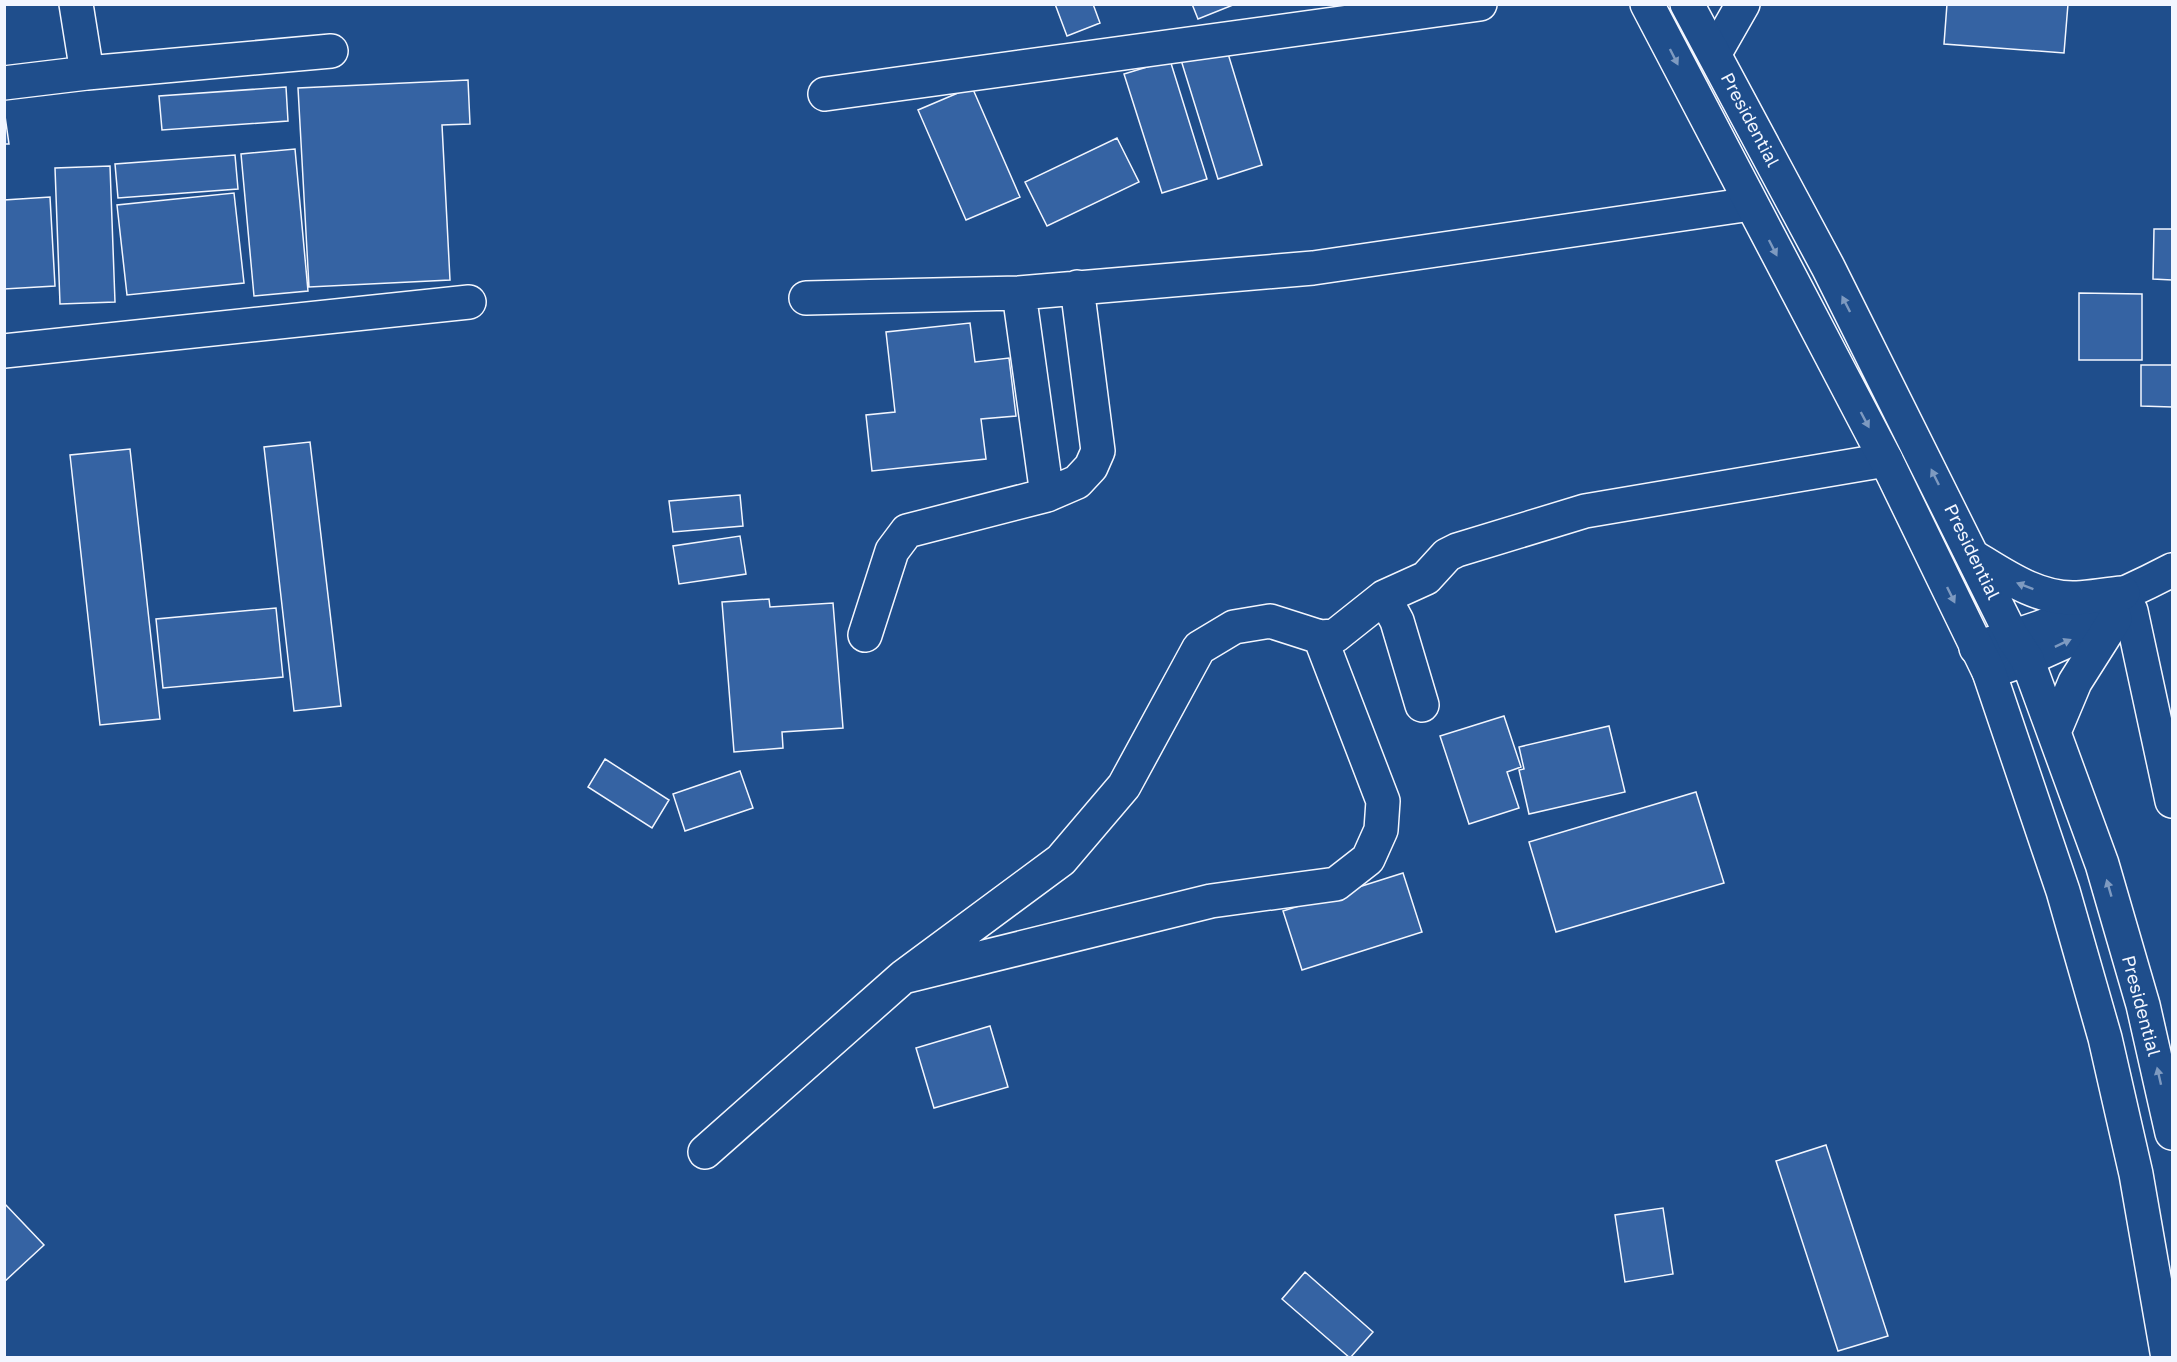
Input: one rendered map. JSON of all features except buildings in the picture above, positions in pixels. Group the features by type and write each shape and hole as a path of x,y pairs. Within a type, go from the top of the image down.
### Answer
{"main road":[{"path":"76,4 87,73"},
{"path":"825,94 1480,4"},
{"path":"1647,4 1886,460 1982,660 2063,891 2105,1038 2136,1174 2168,1358"},
{"name":"Presidential","path":"1687,4 1828,267 2020,648 2054,732 2102,864 2142,1005 2172,1133"},
{"path":"1714,53 1743,4"},
{"path":"4,83 87,73 331,51"},
{"path":"806,298 1019,293 1313,268 1750,204"},
{"path":"866,635 892,550 907,531 1047,495 1077,482 1092,467 1098,451 1077,287"},
{"path":"1019,293 1047,495"},
{"path":"4,351 469,302"},
{"path":"705,1152 903,977 1061,860 1124,786 1199,648 1233,627 1270,621 1320,637 1335,636 1384,597 1426,578 1447,555 1457,550 1585,511 1886,460"},
{"path":"1974,557 2017,583 2045,593 2123,608"},
{"path":"2054,732 2075,682 2123,608 2172,570"},
{"path":"1982,660 2020,648 2123,608 2172,594"},
{"path":"1384,597 1397,621 1422,705"},
{"path":"2123,608 2172,801"},
{"path":"903,977 1211,901 1336,884 1368,858 1381,830 1383,801 1320,637"}]}
